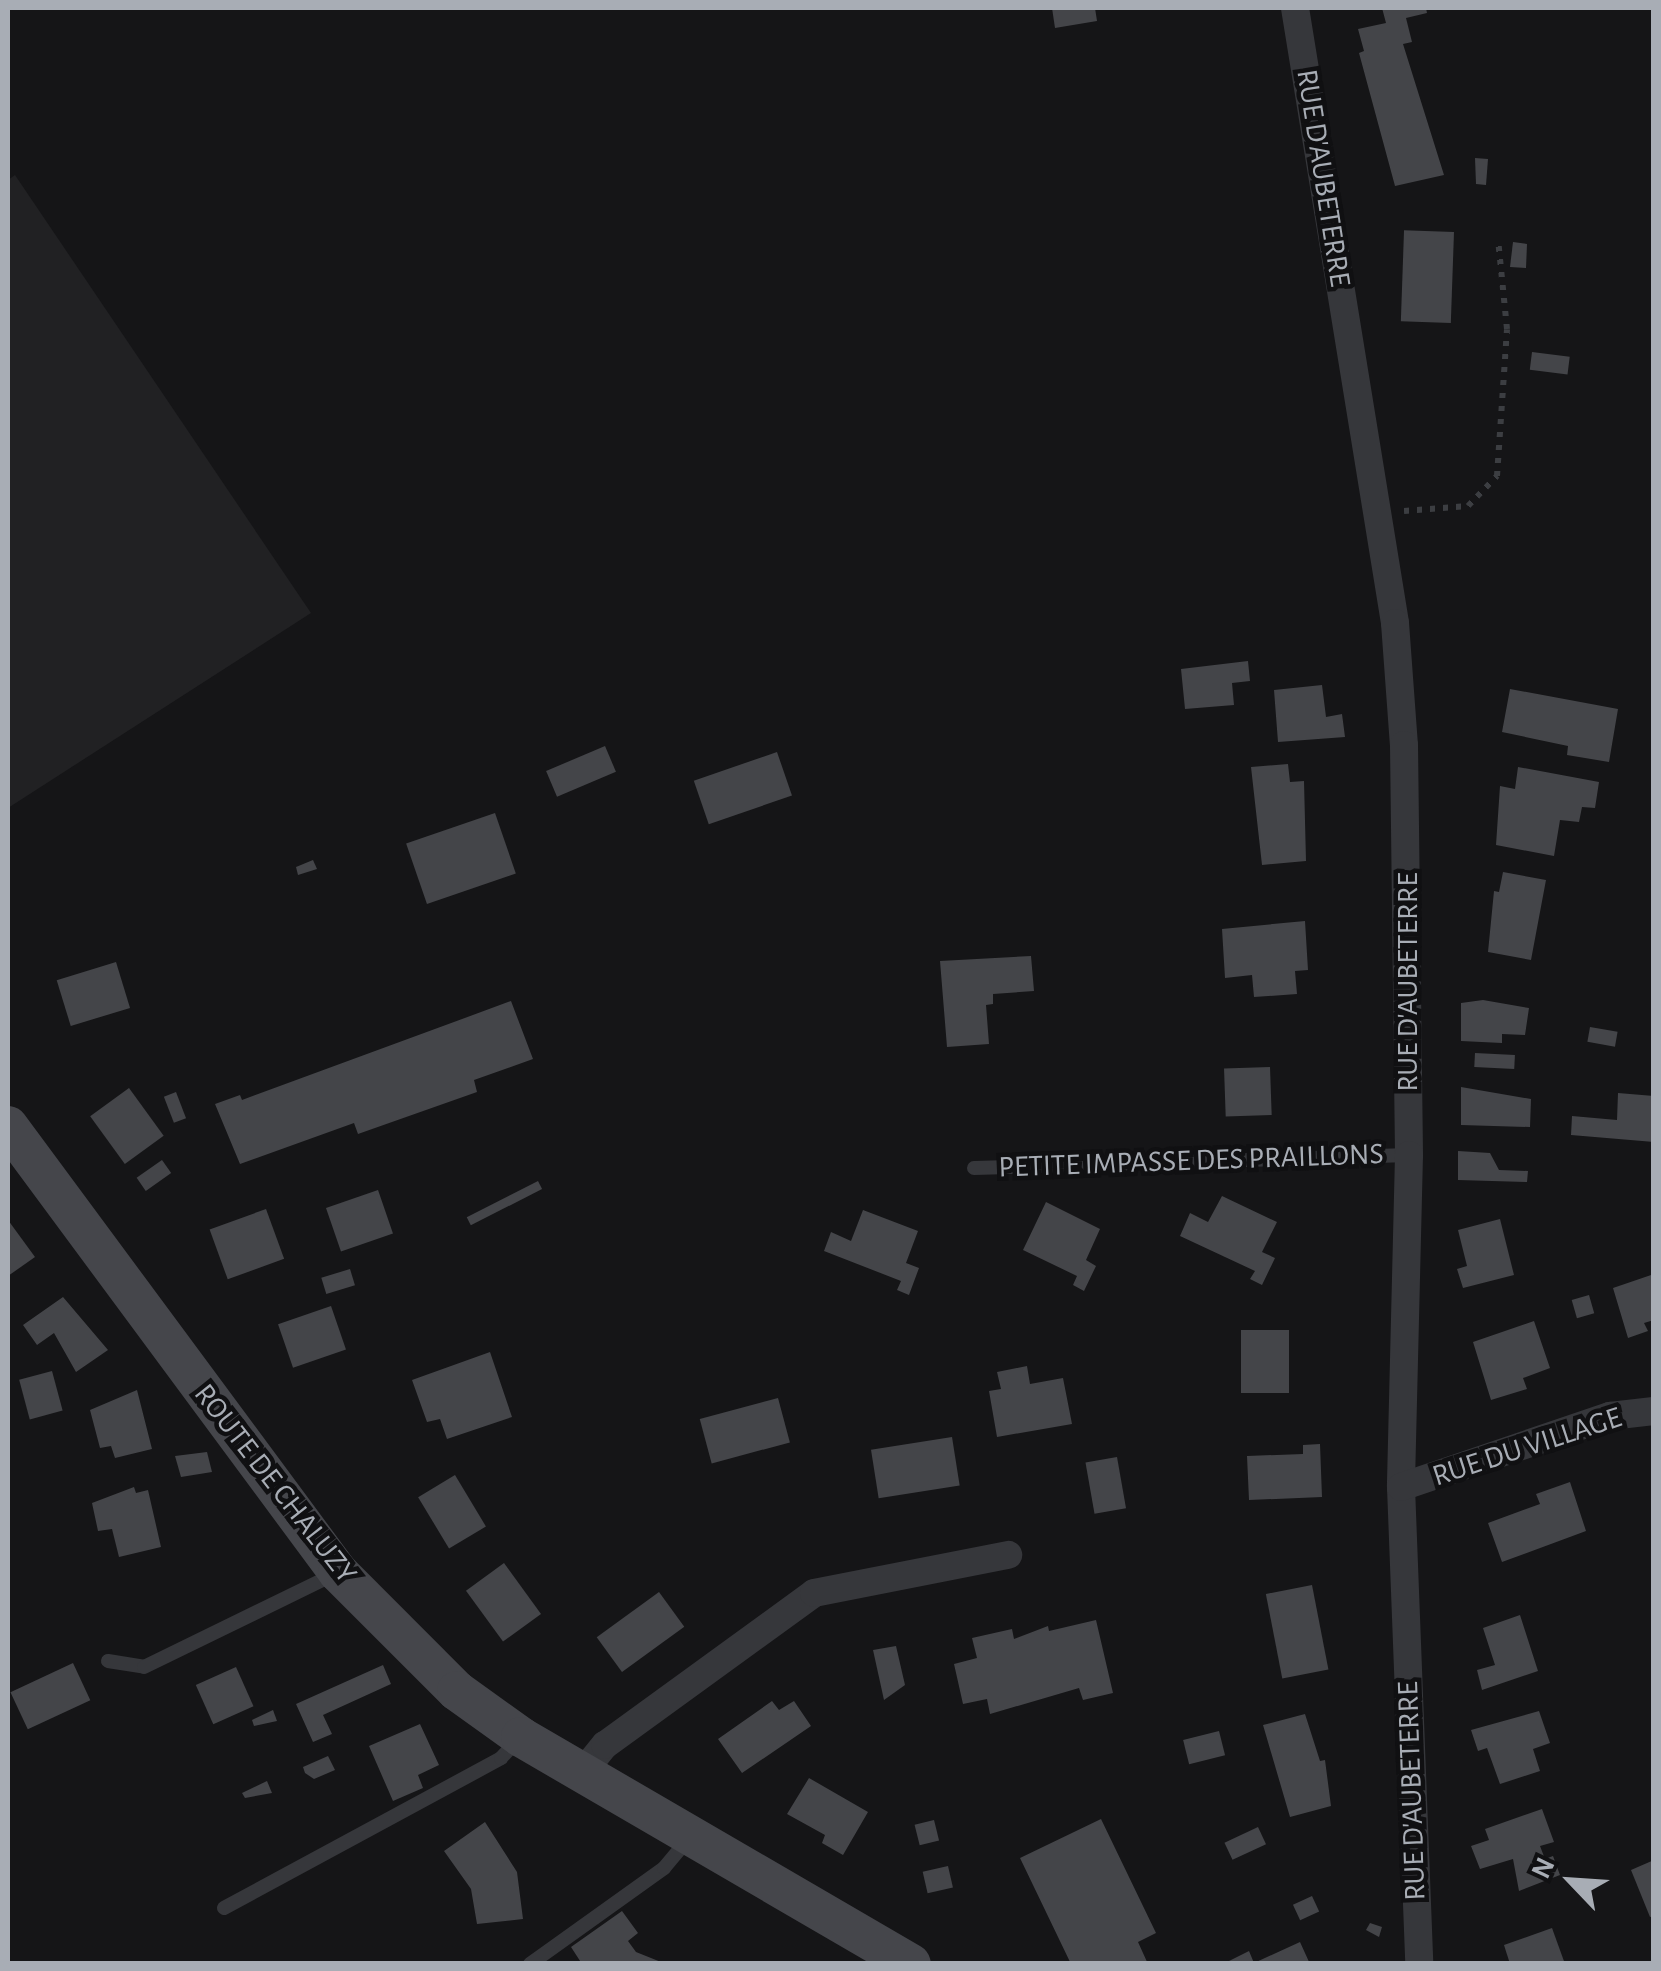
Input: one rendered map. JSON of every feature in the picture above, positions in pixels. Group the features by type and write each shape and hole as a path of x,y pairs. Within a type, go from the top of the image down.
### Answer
{"street":[{"name":"RUE D'AUBETERRE","path":"1296,8 1378,514 1404,745 1409,1155 1401,1487 1419,1964"},
{"name":"ROUTE DE CHALUZY","path":"8,1126 338,1572 457,1691 521,1737 911,1964"},
{"name":"RUE DU VILLAGE","path":"1401,1487 1610,1416 1654,1411"},
{"path":"582,1773 606,1745 814,1593 1008,1554"}],"lane":[{"name":"PETITE IMPASSE DES PRAILLONS","path":"974,1168 1409,1155"},
{"path":"108,1661 144,1667 338,1572"},
{"path":"224,1908 501,1758 521,1737"},
{"path":"530,1964 664,1868 691,1836"}],"path":[{"path":"1378,514 1468,506 1497,476 1507,329 1498,238"}],"shaded area":[{"path":"15,175 311,613 8,808 8,180"}],"building":[{"path":"1052,8 1095,8 1097,21 1055,28"},
{"path":"1382,8 1426,8 1427,13 1406,18 1412,42 1403,44 1444,175 1395,186 1359,53 1364,51 1358,29 1386,23"},
{"path":"1475,158 1488,159 1486,185 1476,184"},
{"path":"1404,230 1454,232 1451,323 1401,321"},
{"path":"1513,242 1527,244 1526,268 1510,267"},
{"path":"1532,352 1570,357 1568,374 1530,370"},
{"path":"1248,661 1250,681 1232,683 1234,705 1185,709 1181,669"},
{"path":"1322,685 1326,717 1342,714 1345,737 1278,742 1274,690"},
{"path":"1510,689 1618,709 1609,762 1567,755 1568,746 1502,732"},
{"path":"605,746 616,772 557,797 546,771"},
{"path":"777,752 792,795 709,824 694,781"},
{"path":"1288,764 1290,782 1304,781 1306,861 1262,865 1251,767"},
{"path":"1518,767 1599,782 1595,808 1582,807 1579,822 1560,820 1554,856 1496,845 1500,786 1515,789"},
{"path":"495,813 516,874 427,904 406,844"},
{"path":"313,860 317,869 298,875 296,867"},
{"path":"1503,872 1546,880 1531,960 1488,952 1494,891 1499,892"},
{"path":"1305,921 1308,970 1295,971 1297,994 1254,997 1252,975 1225,978 1222,929"},
{"path":"1031,956 1034,991 993,994 993,1004 986,1005 989,1044 947,1047 940,961"},
{"path":"116,962 130,1008 71,1026 57,980"},
{"path":"1483,1000 1529,1008 1525,1035 1502,1034 1502,1043 1461,1041 1461,1003"},
{"path":"511,1001 533,1059 474,1080 477,1092 358,1134 354,1123 240,1164 215,1104 240,1095 242,1100"},
{"path":"1590,1027 1618,1032 1615,1047 1587,1042"},
{"path":"1475,1053 1515,1055 1514,1069 1474,1067"},
{"path":"1270,1067 1272,1115 1226,1117 1224,1069"},
{"path":"1461,1087 1531,1099 1530,1127 1461,1125"},
{"path":"129,1088 164,1136 125,1164 90,1116"},
{"path":"176,1092 186,1118 174,1123 164,1097"},
{"path":"1618,1093 1654,1096 1654,1142 1571,1135 1572,1116 1617,1120"},
{"path":"1458,1151 1490,1153 1499,1170 1528,1171 1527,1182 1458,1180"},
{"path":"162,1160 171,1173 146,1191 137,1178"},
{"path":"538,1181 542,1189 471,1225 467,1217"},
{"path":"378,1190 393,1233 341,1251 326,1208"},
{"path":"1222,1196 1277,1222 1262,1252 1275,1258 1262,1285 1250,1279 1255,1271 1180,1236 1190,1213 1208,1222"},
{"path":"1046,1202 1100,1229 1086,1260 1096,1266 1084,1291 1073,1285 1077,1276 1023,1250"},
{"path":"266,1209 284,1259 228,1279 210,1230"},
{"path":"863,1210 918,1231 906,1263 919,1268 909,1295 897,1290 901,1281 824,1251 831,1232 851,1241"},
{"path":"1500,1219 1514,1275 1463,1288 1457,1269 1467,1266 1458,1230"},
{"path":"8,1220 35,1257 8,1276"},
{"path":"350,1269 355,1285 326,1294 321,1278"},
{"path":"1654,1274 1654,1320 1644,1323 1648,1331 1628,1338 1613,1288"},
{"path":"1589,1295 1594,1313 1577,1318 1572,1300"},
{"path":"63,1297 108,1350 76,1372 54,1333 37,1345 23,1325"},
{"path":"331,1306 346,1349 293,1368 278,1324"},
{"path":"1534,1321 1550,1368 1523,1378 1527,1389 1491,1400 1473,1342"},
{"path":"1241,1330 1289,1330 1289,1393 1241,1393"},
{"path":"490,1352 512,1417 447,1439 440,1419 427,1422 412,1380"},
{"path":"1027,1366 1030,1384 1063,1378 1072,1424 997,1437 989,1391 1001,1389 997,1372"},
{"path":"52,1371 63,1411 30,1419 19,1380"},
{"path":"137,1390 152,1449 115,1458 111,1446 100,1448 90,1410"},
{"path":"778,1398 790,1442 712,1463 700,1419"},
{"path":"952,1437 960,1485 879,1498 871,1450"},
{"path":"1320,1444 1322,1497 1249,1500 1247,1456 1303,1454 1303,1445"},
{"path":"207,1452 212,1472 181,1477 175,1456"},
{"path":"1117,1457 1126,1508 1095,1514 1085,1463"},
{"path":"455,1475 486,1526 449,1549 418,1497"},
{"path":"1570,1482 1586,1531 1502,1562 1488,1523 1540,1504 1536,1494"},
{"path":"134,1487 136,1493 148,1490 161,1547 119,1557 112,1529 98,1531 92,1503"},
{"path":"504,1563 541,1614 503,1642 466,1591"},
{"path":"1312,1585 1328,1669 1282,1678 1266,1594"},
{"path":"659,1592 684,1627 622,1672 597,1637"},
{"path":"1520,1615 1538,1671 1482,1690 1477,1670 1495,1665 1483,1628"},
{"path":"1096,1620 1113,1693 1083,1700 1079,1688 990,1714 987,1699 963,1704 954,1664 977,1658 972,1638 1012,1629 1014,1639 1048,1626 1049,1631"},
{"path":"896,1646 905,1685 884,1700 873,1650"},
{"path":"73,1663 90,1700 28,1729 10,1692"},
{"path":"383,1665 391,1684 323,1715 332,1734 313,1742 296,1704"},
{"path":"236,1667 253,1706 213,1724 196,1685"},
{"path":"772,1701 779,1710 794,1701 811,1726 742,1773 718,1739"},
{"path":"273,1710 277,1721 254,1726 252,1720"},
{"path":"1539,1711 1550,1743 1533,1749 1540,1771 1500,1784 1487,1748 1478,1751 1471,1730"},
{"path":"1305,1714 1320,1761 1325,1760 1331,1806 1290,1817 1263,1725"},
{"path":"420,1724 439,1765 418,1775 423,1788 393,1801 369,1746"},
{"path":"1219,1731 1225,1755 1189,1764 1183,1740"},
{"path":"328,1756 335,1770 314,1779 305,1773 303,1767"},
{"path":"809,1778 868,1812 843,1855 822,1843 825,1835 787,1814"},
{"path":"267,1781 272,1793 245,1798 242,1793"},
{"path":"1542,1809 1554,1842 1540,1846 1545,1859 1553,1856 1560,1875 1519,1891 1513,1859 1480,1869 1471,1846 1489,1840 1485,1829"},
{"path":"1101,1819 1156,1933 1138,1942 1148,1964 1071,1964 1020,1858"},
{"path":"934,1820 939,1840 920,1845 915,1825"},
{"path":"485,1822 517,1872 523,1919 477,1924 471,1889 444,1851"},
{"path":"1258,1827 1266,1844 1232,1860 1224,1843"},
{"path":"1654,1860 1654,1916 1650,1917 1631,1870"},
{"path":"948,1866 953,1887 928,1893 923,1872"},
{"path":"1312,1896 1319,1911 1300,1920 1293,1905"},
{"path":"622,1911 638,1933 628,1941 636,1952 666,1964 582,1964 571,1947"},
{"path":"1370,1923 1382,1927 1379,1937 1366,1930"},
{"path":"1552,1928 1565,1964 1510,1964 1504,1945"},
{"path":"1300,1942 1310,1964 1223,1964 1249,1951 1254,1963"}]}
